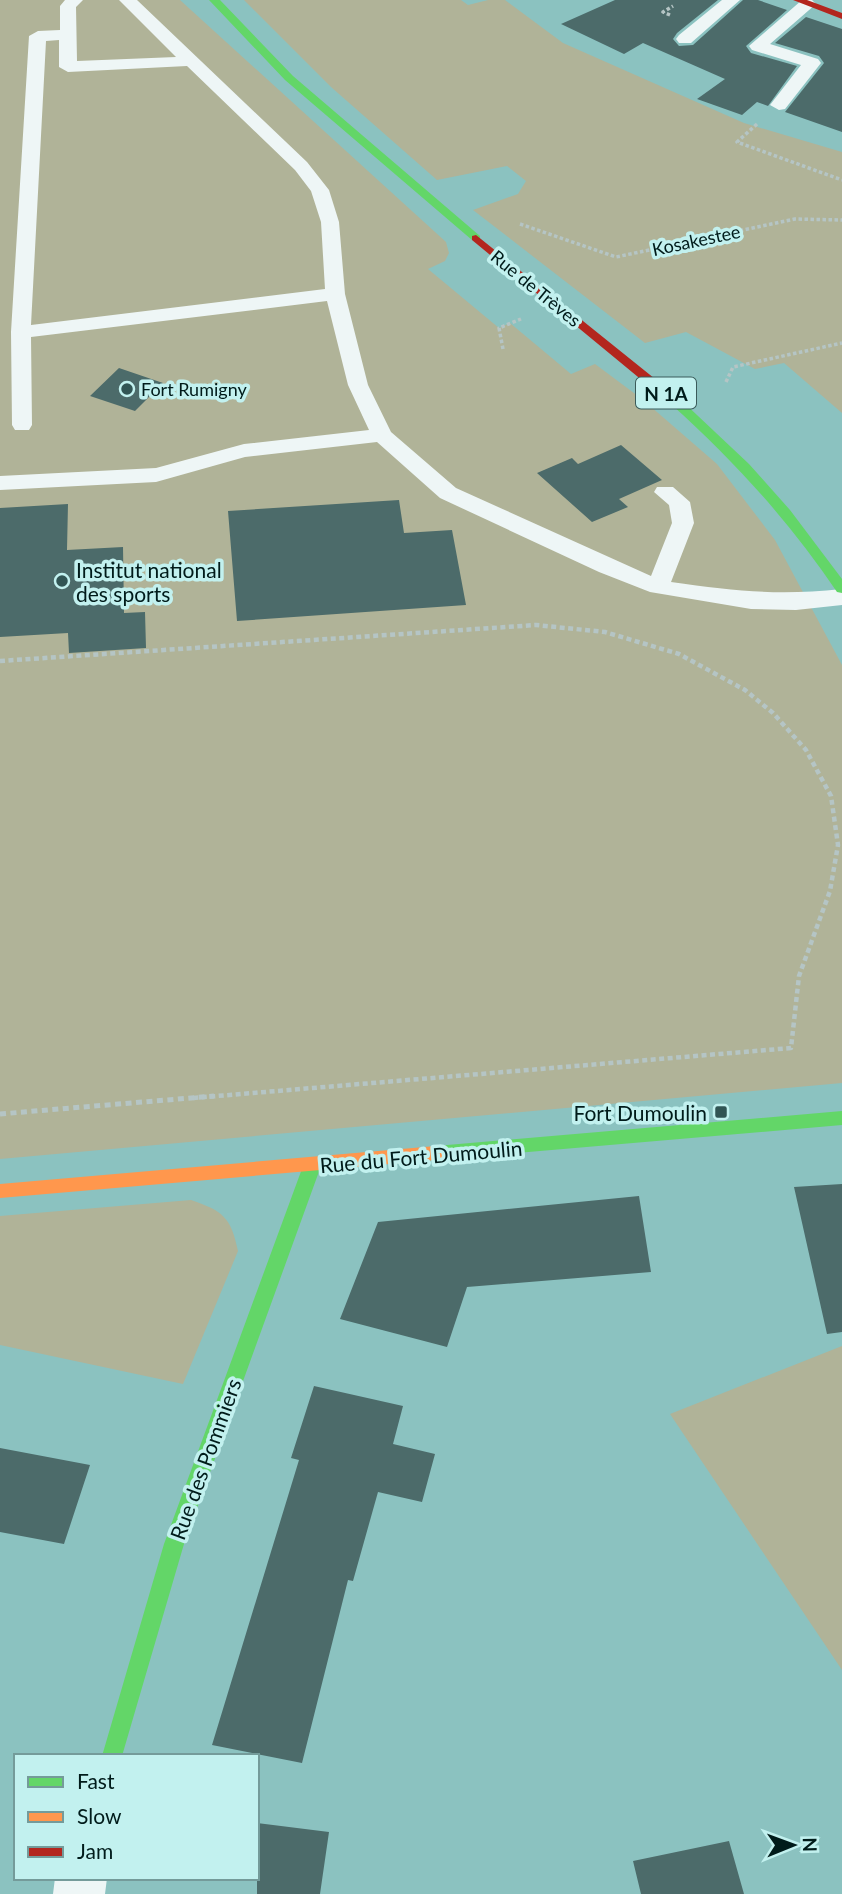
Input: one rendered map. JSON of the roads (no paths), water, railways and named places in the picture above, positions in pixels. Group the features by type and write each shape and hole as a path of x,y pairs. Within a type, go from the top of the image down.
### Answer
{"main road":[{"name":"Rue de Trèves","path":"214,0 305,93 460,226 668,394 737,457 817,548 842,589"},
{"path":"803,2 842,16"},
{"name":"Rue du Fort Dumoulin","path":"0,1191 842,1118"},
{"name":"Rue des Pommiers","path":"113,1754 174,1544 312,1166"}],"lane":[{"path":"75,0 68,6 68,67 192,61"},
{"path":"127,0 301,166 320,190 330,222 335,294 358,385 382,435 448,494 607,567 658,587 751,601 796,603 842,597"},
{"path":"685,39 732,0"},
{"path":"779,105 812,63 758,46 803,2"},
{"path":"22,425 22,332 38,36 67,35"},
{"path":"22,332 335,294"},
{"path":"0,483 156,475 244,452 382,435"},
{"path":"658,587 683,523 679,502 665,492"}],"place":[{"name":"Fort Rumigny","path":"127,389"},
{"name":"Institut national des sports","path":"62,581"},
{"name":"Fort Dumoulin","path":"721,1112"}]}
